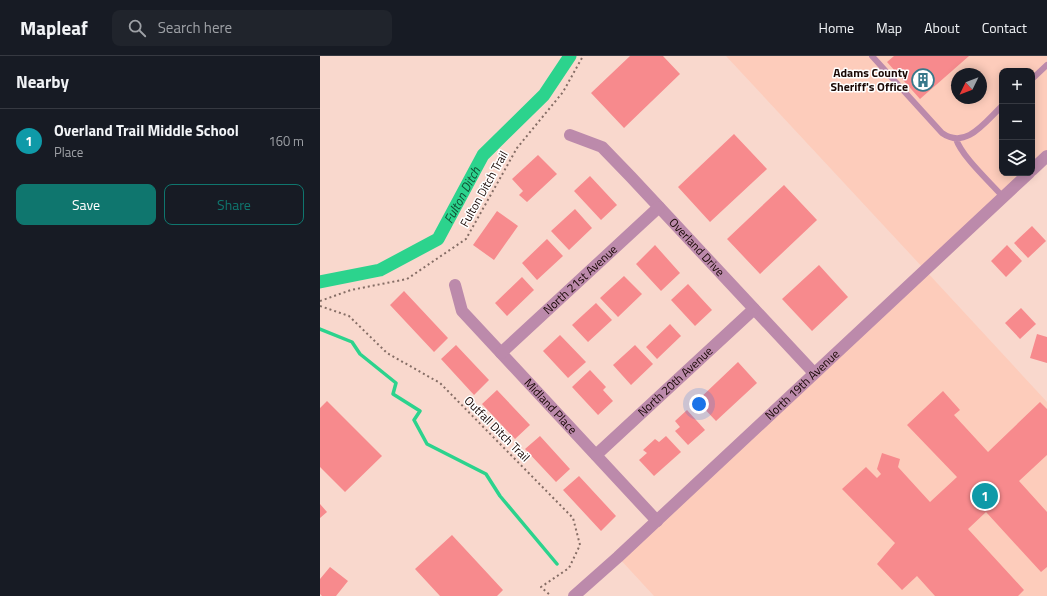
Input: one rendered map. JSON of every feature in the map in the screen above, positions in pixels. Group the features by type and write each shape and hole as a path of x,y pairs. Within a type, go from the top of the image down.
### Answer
{"street":[{"name":"Overland Drive","path":"570,135 602,147 814,373"},
{"path":"1035,167 1047,156"},
{"name":"North 19th Avenue","path":"574,596 657,521 1026,176"},
{"name":"North 21st Avenue","path":"501,353 659,207"},
{"name":"Midland Place","path":"456,285 462,311 657,521"},
{"name":"North 20th Avenue","path":"596,455 754,309"}],"lane":[{"path":"872,56 942,133 949,138 956,139 972,135 999,109"},
{"path":"1035,76 1047,65"},
{"path":"956,139 958,146 1003,197"}],"path":[{"name":"Fulton Ditch Trail","path":"320,301 351,290 407,279 466,239 517,148 563,92 583,56"},
{"name":"Outfall Ditch Trail","path":"320,306 349,316 387,353 440,383 573,518 580,545 570,568 541,587 551,596"}],"shaded area":[{"path":"726,56 1047,56 1047,156 1035,167 1035,68 999,68 999,176 1026,176 925,270"},
{"path":"925,270 1047,402 1047,596 654,596 618,557"}],"building":[{"path":"630,56 663,56 680,74 624,128 591,93"},
{"name":"Adams County Sheriff's Office","path":"894,56 969,56 955,68 951,68 951,72 920,99 887,62"},
{"path":"734,134 767,169 710,222 678,187"},
{"path":"538,155 557,174 527,202 519,195 523,191 512,179"},
{"path":"590,176 617,205 601,220 574,191"},
{"path":"784,185 817,220 760,274 727,239"},
{"path":"575,209 592,228 569,250 551,231"},
{"path":"497,211 518,226 494,260 473,245"},
{"path":"1032,226 1046,241 1028,258 1014,243"},
{"path":"547,239 563,256 537,280 522,263"},
{"path":"655,245 680,273 661,291 636,264"},
{"path":"1007,245 1022,261 1006,277 991,261"},
{"path":"819,265 848,297 812,331 782,299"},
{"path":"624,276 642,294 618,317 600,298"},
{"path":"522,277 534,290 507,316 495,303"},
{"path":"688,284 712,310 695,326 671,300"},
{"path":"404,291 448,338 434,352 390,305"},
{"path":"596,303 612,320 588,342 572,325"},
{"path":"1021,308 1036,324 1020,339 1005,323"},
{"path":"670,324 681,336 657,359 646,347"},
{"path":"1037,334 1047,337 1047,363 1030,358"},
{"path":"560,335 586,362 568,378 543,351"},
{"path":"456,345 489,380 474,395 441,359"},
{"path":"635,345 653,364 631,385 613,365"},
{"path":"738,362 757,383 716,421 697,401"},
{"path":"590,370 606,387 603,390 613,401 598,415 572,387"},
{"path":"497,390 530,425 515,439 482,404"},
{"path":"943,391 960,410 954,415 988,452 1040,402 1047,409 1047,455 1019,481 1047,512 1047,567 1041,572 986,512 968,529 1024,590 1018,596 935,596 917,576 902,590 877,564 895,543 842,489 866,467 877,478 881,474 877,469 882,453 900,459 898,467 930,502 957,477 907,425"},
{"path":"327,401 382,456 345,492 320,467 320,408"},
{"path":"687,410 705,430 688,445 675,431 680,427 675,421"},
{"path":"540,436 570,469 556,482 525,449"},
{"path":"666,436 681,452 654,476 639,460 647,453 643,450 655,439 659,442"},
{"path":"579,476 616,516 601,531 563,490"},
{"path":"320,504 327,512 320,518"},
{"path":"452,535 503,590 497,596 440,596 415,569"},
{"path":"330,567 348,581 336,596 322,596 320,594 320,579"}],"waterway":[{"name":"Fulton Ditch","path":"320,282 380,270 438,239 483,155 544,95 570,56"},
{"path":"320,329 352,342 360,354 396,383 393,394 420,411 414,420 427,444 486,474 500,496 557,564"}],"place":[{"name":"Adams County Sheriff's Office","path":"923,80"},
{"name":"Overland Trail Middle School","path":"985,496"}]}
